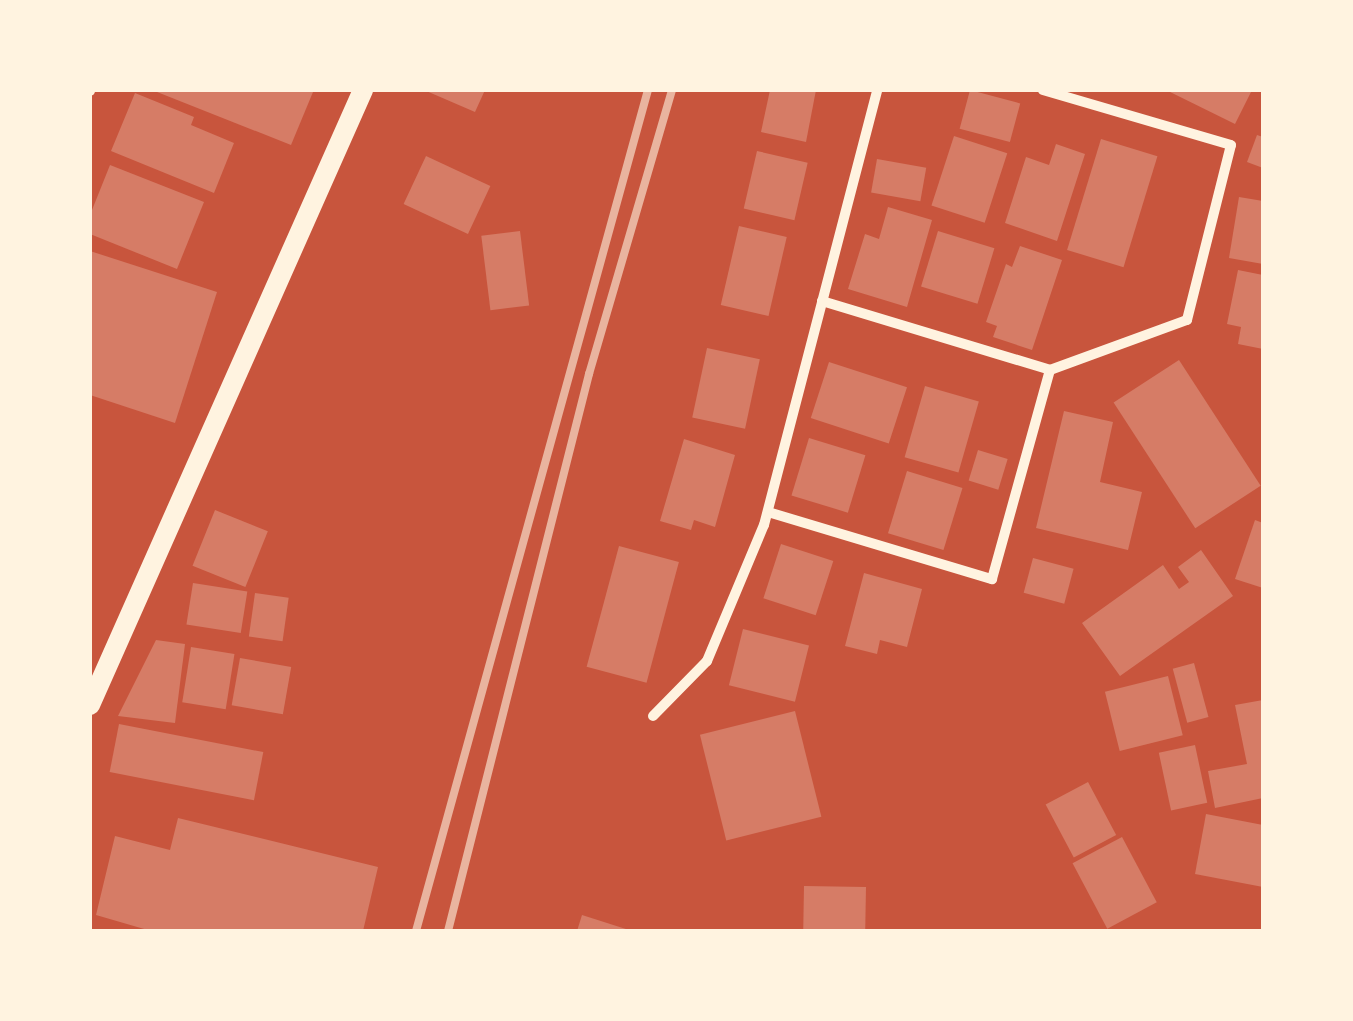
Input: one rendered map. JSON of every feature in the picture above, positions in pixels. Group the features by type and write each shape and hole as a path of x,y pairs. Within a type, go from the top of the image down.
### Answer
{"main road":[{"path":"90,705 363,90"}],"street":[{"path":"653,716 707,660 768,512 877,90"},
{"path":"822,301 1050,370 1188,320 1232,145 1044,90"},
{"path":"768,512 992,578 1050,370"}],"building":[{"path":"152,90 308,90 313,92 291,145"},
{"path":"424,90 485,90 475,112"},
{"path":"770,90 816,90 806,142 761,132"},
{"path":"970,90 1020,103 1010,142 960,129"},
{"path":"1166,90 1252,90 1235,124"},
{"path":"135,93 194,117 191,125 234,143 214,193 111,151"},
{"path":"1257,135 1263,137 1263,168 1247,162"},
{"path":"954,136 1007,153 985,223 931,205"},
{"path":"1101,139 1157,156 1124,267 1067,250"},
{"path":"1056,144 1085,154 1057,241 1005,223 1026,157 1049,165"},
{"path":"757,151 808,163 794,220 744,208"},
{"path":"426,156 490,186 468,234 404,204"},
{"path":"877,159 926,168 920,201 871,192"},
{"path":"110,165 204,202 177,269 90,234 90,215"},
{"path":"1239,197 1263,201 1263,264 1229,258"},
{"path":"888,207 932,220 907,307 848,289 865,234 879,239"},
{"path":"739,226 787,237 769,316 721,305"},
{"path":"520,231 529,305 490,310 481,236"},
{"path":"938,231 994,248 977,304 921,286"},
{"path":"1020,246 1062,260 1032,350 993,337 997,326 986,322 1006,264 1012,267"},
{"path":"90,251 217,292 175,423 90,395"},
{"path":"1238,270 1263,275 1263,349 1238,344 1241,327 1227,324"},
{"path":"707,348 760,359 745,429 692,417"},
{"path":"1179,360 1261,486 1195,528 1114,402"},
{"path":"829,362 907,387 889,443 811,418"},
{"path":"925,386 979,401 958,473 905,457"},
{"path":"1064,411 1113,422 1100,482 1142,492 1128,550 1036,528"},
{"path":"809,438 865,455 848,513 791,495"},
{"path":"684,439 735,455 715,527 694,520 691,530 660,521"},
{"path":"978,450 1008,459 998,490 969,481"},
{"path":"907,471 962,488 943,550 888,533"},
{"path":"215,510 268,531 245,587 193,566"},
{"path":"1255,520 1263,523 1263,588 1235,579"},
{"path":"781,544 833,561 816,615 763,598"},
{"path":"619,546 679,562 647,683 587,667"},
{"path":"1201,550 1233,596 1120,676 1082,623 1163,565 1179,589 1189,582 1178,567"},
{"path":"1033,558 1074,569 1064,604 1024,593"},
{"path":"864,573 922,589 907,647 880,640 877,654 845,646"},
{"path":"193,583 247,592 241,633 186,624"},
{"path":"255,593 289,598 283,641 249,637"},
{"path":"743,629 809,645 795,702 729,685"},
{"path":"156,640 185,644 175,723 118,716"},
{"path":"191,647 234,654 226,709 182,702"},
{"path":"240,658 291,667 283,714 232,705"},
{"path":"1194,663 1208,717 1187,723 1173,669"},
{"path":"1168,676 1183,735 1120,751 1105,692"},
{"path":"1263,700 1263,798 1215,808 1208,771 1247,764 1235,705"},
{"path":"795,711 821,817 726,840 700,735"},
{"path":"119,724 263,752 254,800 110,772"},
{"path":"1195,745 1207,803 1171,810 1159,753"},
{"path":"1088,782 1116,835 1074,858 1046,805"},
{"path":"1206,814 1263,825 1263,887 1195,874"},
{"path":"178,818 378,867 363,931 151,931 96,915 115,836 170,850"},
{"path":"1122,837 1157,902 1107,929 1073,863"},
{"path":"804,886 866,887 865,931 803,931"},
{"path":"582,915 629,930 629,931 577,931"}],"railway":[{"path":"416,931 648,90"},
{"path":"448,931 589,374 672,90"}]}
